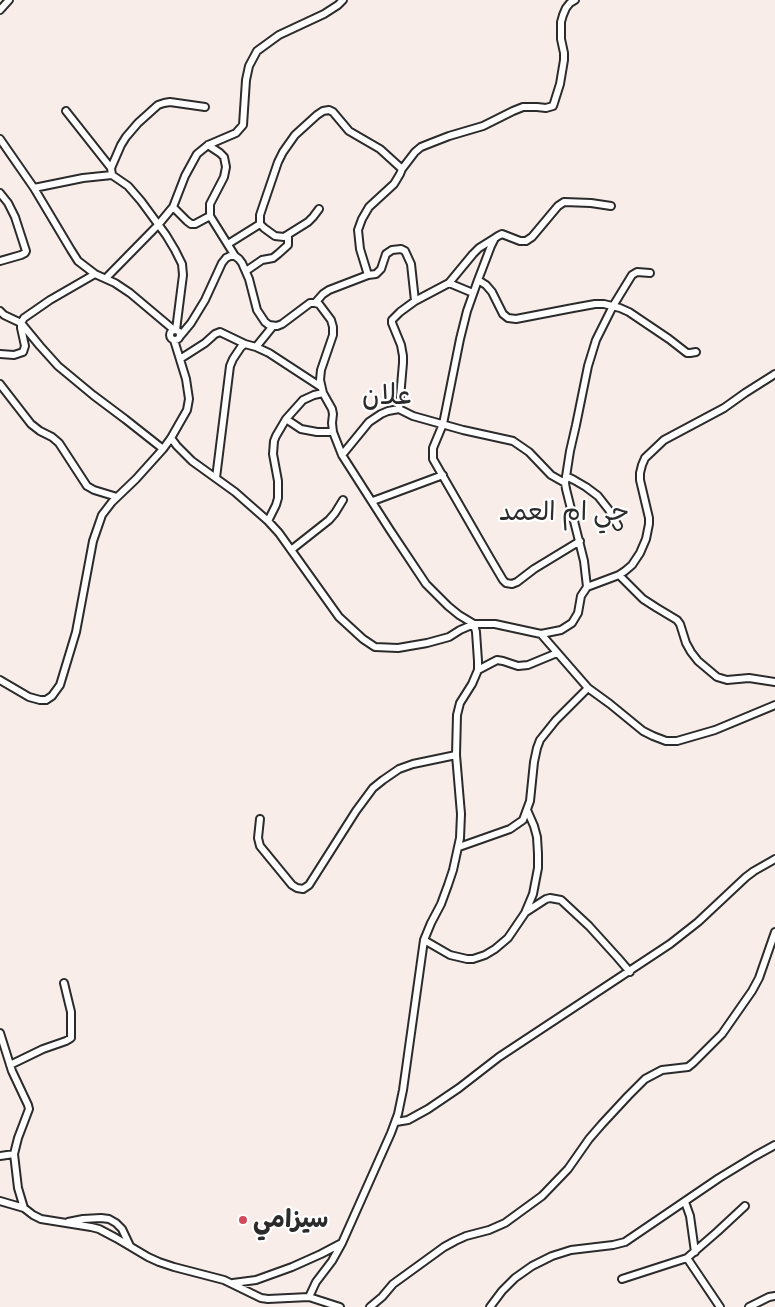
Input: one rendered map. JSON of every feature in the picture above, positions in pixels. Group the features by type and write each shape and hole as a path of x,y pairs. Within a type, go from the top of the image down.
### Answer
{"street":[{"path":"0,10 9,0"},
{"path":"106,278 173,208 191,163 197,154 208,145 236,133 243,125 246,80 249,66 257,51 279,35 324,14 343,0"},
{"path":"368,275 360,249 358,230 362,219 369,207 394,184 402,169 415,152 421,147 483,126 523,107 537,106 546,108 552,106 560,84 564,60 561,22 570,3 575,0"},
{"path":"111,172 126,137 158,105 170,102 205,107"},
{"path":"319,210 308,222 284,237 275,236 260,224 260,215 283,152 295,135 323,111 328,110 332,112 349,130 380,149 402,169"},
{"path":"0,680 40,700 49,698 57,690 76,632 90,553 102,515 163,449 185,416 189,404 186,379 175,334 183,269 180,258 141,201 132,190 111,172 66,111"},
{"path":"0,139 34,188 74,256 82,265 130,294 175,334"},
{"path":"208,145 224,157 226,167 224,177 210,204 210,216 246,271 257,310 265,322 277,326 310,303 319,304 323,308 334,327 321,370 322,390 332,409 333,432 342,455 426,584 448,606 474,624"},
{"path":"34,188 111,172"},
{"path":"0,193 15,217 26,250 21,255 0,261"},
{"path":"399,409 403,356 392,320 400,312 415,301 449,283 479,248 502,234 520,241 526,241 532,237 562,202 582,202 612,206"},
{"path":"173,208 191,224 195,224 210,216"},
{"path":"228,244 260,224"},
{"path":"246,271 262,260 274,257 287,246 288,235"},
{"path":"495,238 478,280 460,339 443,424 433,448 435,463 506,583 512,584 517,582 534,569 580,541"},
{"path":"314,303 329,290 368,275 376,274 381,269 389,251 396,249 405,251 410,264 415,301"},
{"path":"175,334 194,319 222,263 226,258 235,256"},
{"path":"587,587 586,570 566,480 570,451 588,366 596,340 613,306 632,275 637,272 650,272"},
{"path":"0,354 14,355 25,349 25,342 21,332 24,318 50,300 95,274"},
{"path":"478,280 489,288 503,314 511,319 532,317 595,304 613,306 629,312 686,353 696,352"},
{"path":"449,283 474,293"},
{"path":"0,311 4,315 22,322 58,366 163,449"},
{"path":"256,346 273,326"},
{"path":"180,360 220,332 245,344 256,346 278,358 322,390"},
{"path":"216,478 230,366 237,351 245,344"},
{"path":"171,438 192,461 235,492 268,521 339,617 363,639 375,647 398,648 435,641 449,637 474,624 496,624 541,634 561,630 572,623 578,613 581,596 587,587 619,575 636,561 648,531 649,518 640,473 645,458 671,436 724,408 775,374"},
{"path":"0,384 31,424 59,443 86,486 117,497"},
{"path":"268,521 278,498 278,481 273,454 274,441 286,419 304,400 322,390"},
{"path":"342,455 373,419 388,411 399,409 413,416 513,441 529,452 551,475 566,480 574,480 598,496 618,526"},
{"path":"286,419 301,429 333,432"},
{"path":"373,501 443,476"},
{"path":"291,550 329,520 343,500"},
{"path":"619,575 643,599 677,620 691,652 698,661 717,676 727,680 750,678 775,682"},
{"path":"309,1297 316,1282 332,1262 342,1243 396,1122 403,1090 424,940 444,898 453,870 461,828 456,725 460,703 478,670 474,624"},
{"path":"541,634 588,688 643,731 656,738 666,741 677,740 715,730 775,705"},
{"path":"478,670 497,660 518,666 557,653"},
{"path":"458,847 510,829 520,823 530,801 536,752 540,740 556,720 588,688"},
{"path":"260,818 258,838 260,846 292,885 303,889 309,885 356,811 374,788 383,780 399,769 413,764 456,755"},
{"path":"424,940 450,955 473,959 486,955 508,938 525,913 533,894 538,868 537,837 527,810"},
{"path":"396,1122 408,1120 428,1109 499,1057 630,972 690,929 746,877 775,859"},
{"path":"525,913 546,899 561,900 589,926 630,972"},
{"path":"370,1307 393,1284 444,1248 466,1236 490,1230 505,1223 542,1196 568,1169 602,1124 646,1079 662,1070 684,1068 693,1063 722,1034 748,997 759,978 775,932"},
{"path":"10,1065 71,1038 71,1012 64,983"},
{"path":"0,1033 10,1065 29,1109 14,1154 18,1188 24,1208"},
{"path":"490,1307 502,1291 532,1266 562,1252 625,1242 735,1168 775,1145"},
{"path":"0,1156 14,1154"},
{"path":"0,1201 24,1208 40,1219 99,1229 159,1262 233,1283 254,1296 268,1299 309,1297 340,1307"},
{"path":"685,1202 691,1223 695,1252"},
{"path":"622,1279 688,1258 745,1206"},
{"path":"64,1223 83,1219 108,1219 116,1223 122,1230 130,1247"},
{"path":"233,1283 256,1280 292,1267 342,1243"},
{"path":"688,1258 720,1307"},
{"path":"749,1307 775,1296"}],"place":[{"name":"سيزامي","path":"243,1220"}],"district":[{"name":"علان","path":"387,397"},
{"name":"حي ام العمد","path":"564,513"}]}
